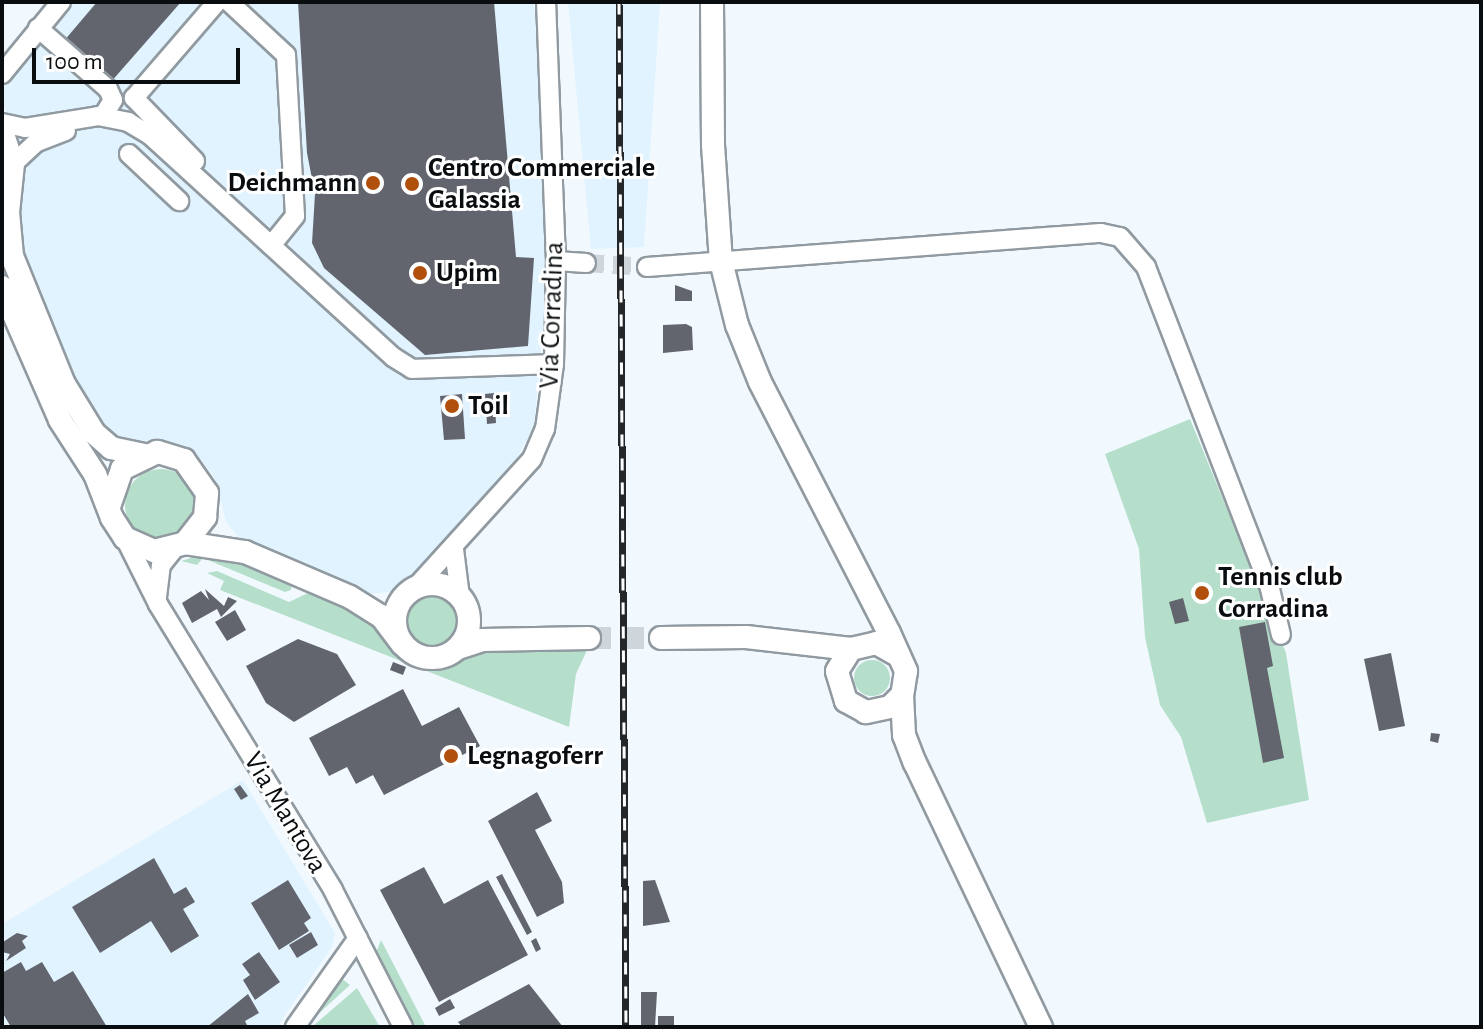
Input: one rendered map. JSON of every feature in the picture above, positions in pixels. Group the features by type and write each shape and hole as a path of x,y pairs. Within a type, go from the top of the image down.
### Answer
{"main road":[{"path":"712,2 713,145 721,261 737,325 760,382 899,656 907,679 902,695 904,735 1041,1027"},
{"path":"2,131 12,256 64,384 94,433 111,448 184,460 202,480 207,506 245,552"},
{"name":"Via Mantova","path":"2,287 60,420 125,538"},
{"path":"109,506 122,469 144,455"},
{"path":"180,546 200,527 207,506"},
{"path":"125,538 154,551 180,546 245,552 350,597 381,616 402,644 423,657 448,655 458,648 515,638 589,638"},
{"path":"350,597 372,601 439,584 464,604 488,630 515,638"},
{"path":"402,644 395,614 410,592"},
{"path":"837,680 840,663 854,647 866,623 867,597"},
{"path":"458,648 468,630 464,604"},
{"path":"661,638 746,637 854,647 876,643 899,656"},
{"path":"791,643 837,680 846,701 866,712 899,740 915,763"},
{"path":"866,712 890,707 902,695"}],"street":[{"path":"2,74 8,61 61,2"},
{"path":"2,123 25,128 108,117 134,98 217,2"},
{"path":"229,2 286,55 295,216 271,246"},
{"name":"Via Corradina","path":"410,592 454,549 532,459 545,429 554,364 556,261 546,2"},
{"path":"38,28 108,89 113,100 108,117"},
{"path":"134,98 202,169 191,173"},
{"path":"108,117 150,135 412,369 554,364"},
{"path":"8,181 37,142 89,126 133,137 191,173"},
{"path":"129,154 179,201"},
{"path":"647,267 1101,233 1120,237 1146,267 1270,589 1281,635"},
{"path":"556,261 586,263"},
{"name":"Via Mantova","path":"125,538 158,604 358,938 403,1027"},
{"path":"158,604 157,578 180,546"},
{"path":"454,549 464,604"},
{"path":"295,1027 358,938"}],"shaded area":[{"path":"71,2 534,2 550,254 534,426 511,469 419,574 392,592 363,594 242,541 226,522 215,478 198,456 171,444 140,447 114,441 81,398 18,248 19,204 29,161 2,103 4,79"},
{"path":"568,2 660,2 644,247 591,249"},
{"path":"243,780 335,933 332,947 277,1027 2,1027 2,924"}],"green space":[{"name":"Tennis club Corradina","path":"1190,419 1286,653 1309,800 1207,823 1181,737 1160,705 1145,637 1139,549 1105,454"},
{"path":"161,469 187,479 197,505 187,531 161,541 135,531 125,505 135,479"},
{"path":"201,555 233,558 292,583 291,590 285,592 203,558 197,565 181,561"},
{"path":"217,571 289,602 312,591 365,613 398,653 421,667 451,665 477,648 588,648 576,674 569,727 220,590 224,581 207,573"},
{"path":"432,593 451,601 459,620 451,639 432,647 413,639 405,620 413,601"},
{"path":"872,660 885,665 890,678 885,691 872,696 859,691 854,678 859,665"},
{"path":"381,940 426,1027 415,1027 376,953"},
{"path":"341,978 350,985 315,1016"},
{"path":"357,988 380,1027 313,1027 313,1026"}],"building":[{"path":"97,2 181,2 110,83 63,42"},
{"name":"Centro Commerciale Galassia","path":"298,2 494,2 516,257 534,258 528,346 425,355 324,268 312,243 315,194 307,153"},
{"path":"675,285 692,291 692,301 675,301"},
{"path":"686,324 692,327 693,350 663,353 663,325"},
{"path":"494,393 496,423 487,424 485,394"},
{"name":"Toil","path":"462,394 465,439 444,440 440,396"},
{"path":"205,589 224,606 228,597 237,601 221,617 217,609 192,623 182,603 201,591 209,600"},
{"path":"1183,598 1189,621 1175,624 1169,602"},
{"path":"235,610 246,630 227,641 215,622"},
{"path":"1265,622 1273,666 1267,668 1284,758 1263,763 1239,627"},
{"path":"298,639 337,654 356,685 294,722 266,703 246,666"},
{"path":"1391,653 1405,726 1379,731 1364,659"},
{"path":"393,662 406,667 403,675 390,670"},
{"path":"403,689 422,726 459,707 480,746 384,795 373,775 356,784 347,767 329,776 309,738"},
{"path":"1431,733 1440,734 1438,743 1430,741"},
{"path":"240,785 248,796 241,800 234,789"},
{"path":"537,792 552,821 535,830 562,882 564,903 537,917 488,821"},
{"path":"154,858 174,894 186,887 195,902 183,909 199,936 171,953 151,921 100,953 72,907"},
{"path":"424,867 444,904 488,880 528,955 439,1002 380,890"},
{"path":"502,874 532,932 527,935 496,877"},
{"path":"288,880 311,918 304,923 309,931 279,950 251,903"},
{"path":"655,880 670,922 643,926 643,881"},
{"path":"311,932 318,945 297,958 289,945"},
{"path":"17,933 28,936 22,941 26,948 6,961 10,954 2,952 3,942"},
{"path":"536,938 541,949 536,952 531,941"},
{"path":"259,952 280,982 255,1000 243,980 250,975 242,964"},
{"path":"21,962 26,971 42,962 54,982 73,971 107,1027 11,1027 2,1012 2,973"},
{"path":"529,984 563,1027 462,1027 458,1022"},
{"path":"641,992 657,992 655,1027 641,1027"},
{"path":"248,994 259,1013 245,1021 248,1027 207,1027"},
{"path":"450,999 455,1008 439,1016 435,1008"},
{"path":"658,1016 674,1016 674,1027 658,1027"}],"tunnel":[{"path":"586,263 647,267"},
{"path":"589,638 661,638"}],"railway":[{"path":"619,2 626,1027"}],"place":[{"name":"Deichmann","path":"373,183"},
{"name":"Centro Commerciale Galassia","path":"412,184"},
{"name":"Upim","path":"420,273"},
{"name":"Toil","path":"452,406"},
{"name":"Tennis club Corradina","path":"1202,593"},
{"name":"Legnagoferr","path":"451,756"}]}
